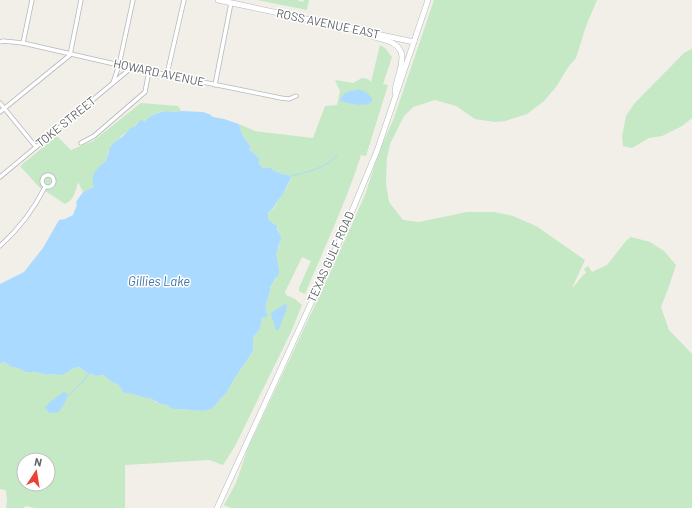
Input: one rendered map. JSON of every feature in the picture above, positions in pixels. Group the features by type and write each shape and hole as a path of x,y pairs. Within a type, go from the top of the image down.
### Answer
{"main road":[{"name":"ROSS AVENUE EAST","path":"218,0 414,42"},
{"name":"TEXAS GULF ROAD","path":"217,508 340,240 377,150 428,0"},
{"path":"357,30 366,35 392,43 398,47 401,52 402,60 395,86 394,99"}],"street":[{"path":"23,44 32,0"},
{"path":"0,112 70,54 81,0"},
{"path":"113,84 119,65 133,0"},
{"path":"167,74 184,0"},
{"path":"215,85 231,3"},
{"name":"HOWARD AVENUE","path":"0,42 3,41 23,44 281,98 289,99 296,96"},
{"name":"TOKE STREET","path":"0,177 132,68"},
{"path":"81,143 94,136 145,92 149,71"},
{"path":"0,102 36,147"},
{"path":"0,246 19,228 37,203 45,187"}],"green space":[{"path":"257,0 297,0 303,2 304,0 309,0 307,10"},
{"path":"434,0 597,0 586,26 576,58 569,66 556,87 544,101 527,114 505,121 495,122 475,119 456,106 435,100 413,107 404,116 390,144 387,158 386,183 389,202 403,220 419,222 467,212 494,212 513,216 536,226 585,260 572,288 586,273 584,269 588,266 592,272 607,265 631,237 650,242 664,251 676,265 661,307 669,330 692,354 692,508 231,508 224,505 236,483 248,448 365,195 379,152 394,118"},
{"path":"380,45 385,48 392,57 383,84 388,85 366,156 361,155 342,208 305,294 299,291 299,288 311,261 302,257 285,292 286,295 295,299 302,305 291,332 235,446 223,465 209,460 125,465 125,508 35,508 26,506 23,508 6,508 6,490 0,489 0,363 5,362 11,367 18,368 26,372 63,375 74,368 79,367 96,376 103,375 112,382 118,384 125,393 152,398 155,402 167,405 171,408 201,411 213,408 225,395 253,351 254,336 260,329 262,318 268,315 265,309 270,294 270,288 278,273 276,252 279,247 280,239 277,227 270,221 268,214 275,207 286,189 291,176 271,168 263,168 259,164 259,158 249,149 251,146 243,136 239,124 255,131 313,138 325,106 337,105 340,91 335,80 353,83 362,78 368,79 371,82"},
{"path":"692,49 692,118 682,126 662,136 649,138 632,148 623,146 622,137 626,116 634,104 684,53"},
{"path":"141,103 178,106 181,111 165,111 156,113 145,122 137,124 122,135 108,152 107,158 96,171 94,187 83,192 78,182 72,198 65,204 39,187 20,166 57,136 71,150 93,141"}],"water":[{"path":"357,89 366,92 372,98 372,102 361,105 340,101 342,96 346,93 356,91"},
{"name":"Gillies Lake","path":"165,111 203,112 213,117 239,124 243,136 251,146 249,149 259,158 259,164 263,168 271,168 291,176 283,194 268,213 269,220 277,226 281,239 276,254 279,274 270,287 266,305 268,316 262,318 260,329 254,336 253,351 225,395 213,408 201,411 175,409 167,405 160,404 151,398 125,393 118,384 112,382 103,375 96,376 79,367 74,368 63,375 26,372 18,368 11,367 5,362 0,363 0,284 24,272 43,248 59,220 73,215 77,205 76,202 83,192 94,187 94,174 106,160 112,145 141,120 145,122 151,116"},
{"path":"286,304 286,311 279,329 276,330 271,313"},
{"path":"64,392 67,394 66,399 59,412 49,413 45,407"}],"waterway":[{"path":"291,176 323,166 329,163 338,154"},
{"path":"67,396 83,382 89,373"}]}
